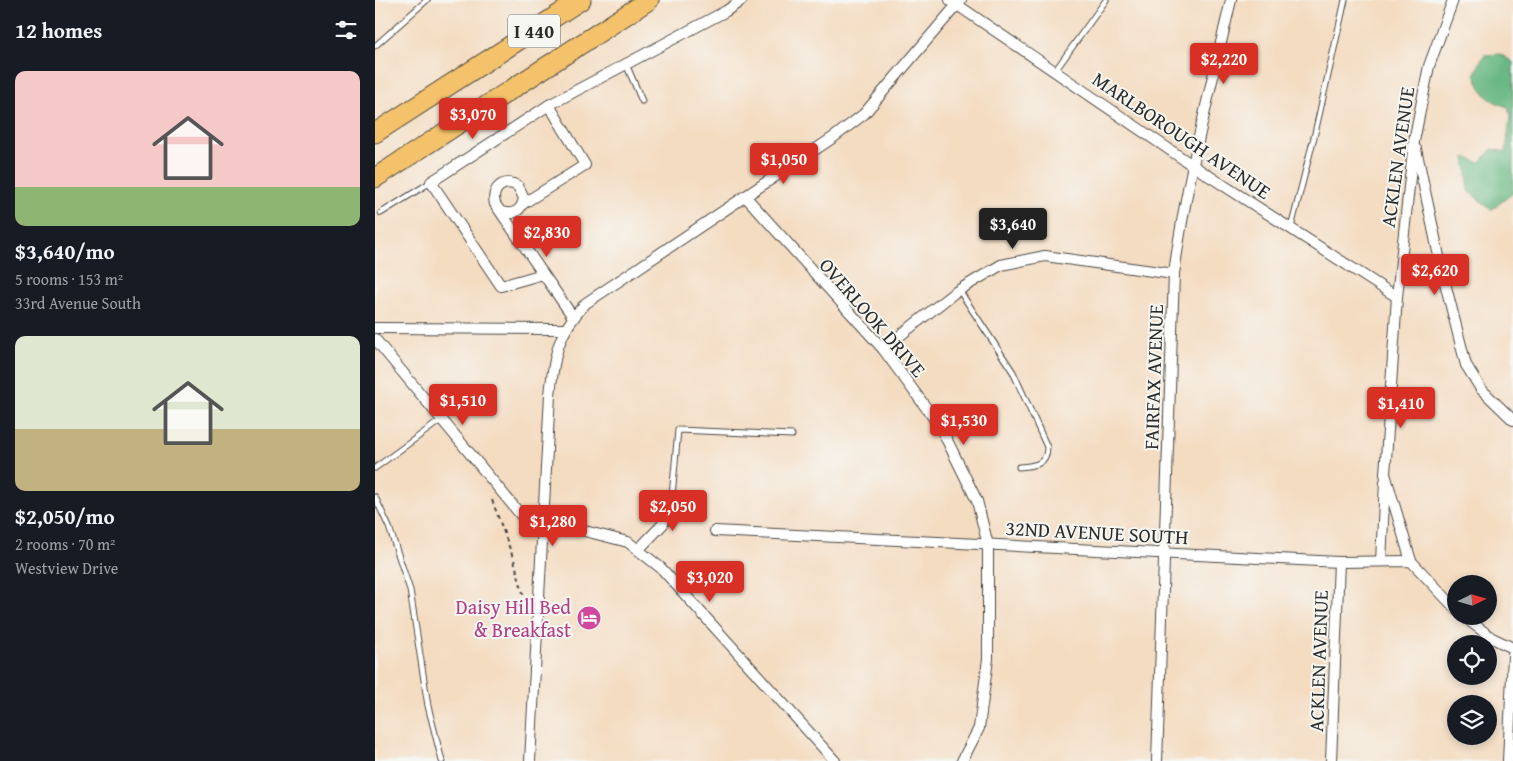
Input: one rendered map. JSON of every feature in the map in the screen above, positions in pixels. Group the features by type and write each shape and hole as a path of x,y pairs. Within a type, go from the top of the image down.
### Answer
{"highway":[{"path":"486,62 575,0"},
{"name":"I 440","path":"375,133 581,0"},
{"name":"I 440","path":"375,178 649,0"}],"street":[{"path":"543,274 501,286 431,182 549,105 726,11 742,0"},
{"name":"FAIRFAX AVENUE","path":"1157,761 1174,274 1181,221 1192,165 1231,0"},
{"name":"ACKLEN AVENUE","path":"1381,561 1397,297 1414,141 1429,66 1453,0"},
{"path":"530,761 553,363 564,329 585,303 834,137 864,114 956,2"},
{"name":"MARLBOROUGH AVENUE","path":"956,2 1192,165 1397,297"},
{"path":"502,212 513,213 517,211 524,203 585,164 549,105"},
{"path":"1414,141 1443,275 1466,365 1481,389 1513,420"},
{"path":"524,203 521,189 513,183 504,184 496,189 495,204 573,317"},
{"name":"OVERLOOK DRIVE","path":"745,196 883,348 941,428 977,500 988,545 988,659 979,728 962,761"},
{"path":"883,348 959,290 1001,265 1045,256 1174,274"},
{"path":"375,328 564,329"},
{"path":"375,339 530,526 542,529 561,525 628,542 661,568 835,761"},
{"name":"ACKLEN AVENUE","path":"1385,474 1411,561"},
{"path":"638,550 663,524 672,496"},
{"name":"32ND AVENUE SOUTH","path":"715,531 1339,562 1411,561"},
{"path":"1411,561 1447,599"},
{"name":"ACKLEN AVENUE","path":"1331,761 1339,562"},
{"path":"1475,625 1492,638 1513,648"},
{"path":"1508,761 1513,654"}],"lane":[{"path":"375,46 427,0"},
{"path":"1055,71 1106,0"},
{"path":"1291,229 1345,0"},
{"path":"626,64 642,100"},
{"path":"381,213 431,182"},
{"path":"959,290 1013,372 1047,447 1046,457 1043,461 1032,467 1019,467"},
{"path":"375,468 441,420"},
{"path":"672,496 678,430 792,435"},
{"path":"375,497 389,527 410,590 428,706 443,761"}],"path":[{"path":"492,500 514,560 527,608"}],"green space":[{"path":"1500,54 1513,62 1513,193 1491,210 1469,191 1465,157 1480,163 1492,149 1506,152 1510,116 1508,107 1495,102 1486,95 1475,73 1484,55"}],"place":[{"name":"Daisy Hill Bed & Breakfast","path":"589,618"}]}
